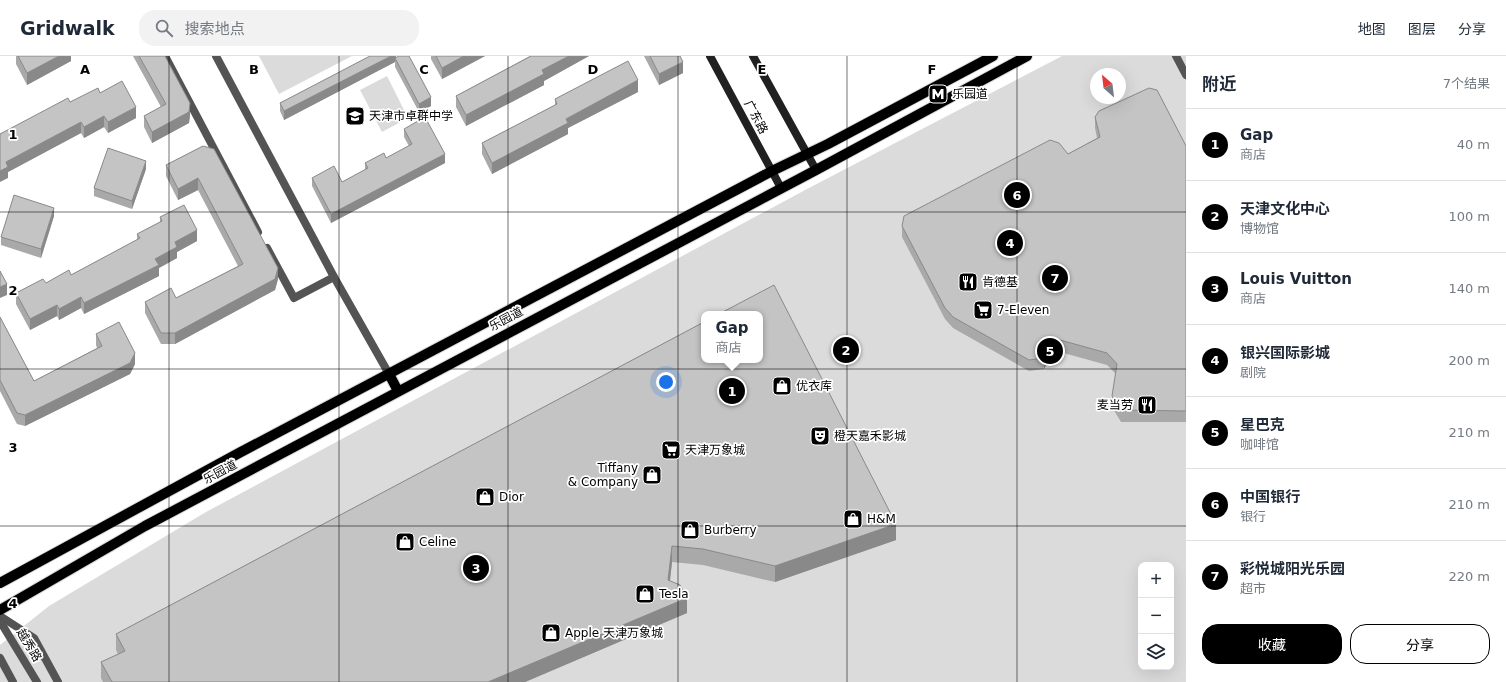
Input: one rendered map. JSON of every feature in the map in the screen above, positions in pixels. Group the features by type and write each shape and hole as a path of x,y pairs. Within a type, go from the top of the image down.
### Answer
{"main road":[{"name":"广东路","path":"710,56 781,188"},
{"path":"753,56 816,170"},
{"name":"乐园道","path":"0,583 388,374 993,56"},
{"name":"乐园道","path":"0,610 145,526 816,170 1027,56"},
{"path":"388,374 398,391"}],"street":[{"path":"165,56 294,298 334,277"},
{"path":"216,56 334,277 388,374"},
{"path":"1176,56 1186,75"},
{"path":"0,616 34,638 58,682"},
{"name":"越秀路","path":"0,620 37,682"},
{"path":"0,658 14,682"}],"shaded area":[{"path":"259,56 352,56 279,94"},
{"path":"1062,56 1186,56 1186,682 0,682 0,645 49,606 206,512 807,189"},
{"path":"387,76 408,118 382,132 360,90"}],"building":[{"path":"18,56 59,56 27,73"},
{"path":"139,56 165,56 190,103 189,112 152,132 144,116 166,104"},
{"path":"370,56 391,56 284,111 280,103"},
{"path":"399,56 409,56 431,97 419,104 395,58"},
{"path":"436,56 464,56 442,68"},
{"path":"531,56 569,56 542,70 544,74 466,115 456,96"},
{"path":"650,56 680,56 683,62 659,74"},
{"path":"628,61 638,80 566,119 568,123 492,163 482,143 557,104 555,99"},
{"path":"122,81 136,107 108,122 104,116 84,127 81,122 6,162 8,167 0,171 0,134 68,98 70,102 98,88 100,93"},
{"path":"1149,88 1157,90 1186,146 1186,411 1121,410 1112,396 1117,364 1107,353 1060,340 1052,344 1044,358 1029,360 953,317 945,308 902,226 904,216 1050,140 1059,143 1068,154 1100,137 1095,117 1099,111 1114,104 1126,104 1126,99"},
{"path":"425,117 445,154 331,214 312,178 334,166 342,182 368,168 365,163 384,153 386,158 412,144 404,129"},
{"path":"203,146 214,149 278,268 275,279 175,333 161,333 145,302 171,288 176,298 243,264 198,178 178,189 166,165"},
{"path":"108,148 146,161 132,201 94,188"},
{"path":"14,195 54,208 41,249 1,237"},
{"path":"184,205 197,230 175,242 177,247 155,259 159,265 84,303 81,297 59,309 57,305 30,319 16,293 43,279 46,283 69,270 71,275 140,238 137,234 162,221 160,217"},
{"path":"0,271 7,284 0,287"},
{"name":"天津万象城","path":"774,285 896,524 775,566 703,549 672,546 668,580 680,585 687,598 488,682 112,682 101,662 125,651 116,634 701,324 701,363 763,363 763,311 725,311"},
{"path":"0,317 34,381 102,346 96,334 119,322 135,353 130,363 25,415 17,413 0,380"}],"place":[{"name":"乐园道","path":"938,94"},
{"name":"天津市卓群中学","path":"355,116"},
{"name":"中国银行","path":"1017,195"},
{"name":"银兴国际影城","path":"1010,243"},
{"name":"彩悦城阳光乐园","path":"1055,278"},
{"name":"肯德基","path":"968,282"},
{"name":"7-Eleven","path":"983,310"},
{"name":"天津文化中心","path":"846,350"},
{"name":"星巴克","path":"1050,351"},
{"name":"优衣库","path":"782,386"},
{"name":"Gap","path":"732,391"},
{"name":"麦当劳","path":"1147,405"},
{"name":"橙天嘉禾影城","path":"820,436"},
{"name":"天津万象城","path":"671,450"},
{"name":"Tiffany & Company","path":"652,475"},
{"name":"Dior","path":"485,497"},
{"name":"H&M","path":"853,519"},
{"name":"Burberry","path":"690,530"},
{"name":"Celine","path":"405,542"},
{"name":"Louis Vuitton","path":"476,568"},
{"name":"Tesla","path":"645,594"},
{"name":"Apple 天津万象城","path":"551,633"}]}
